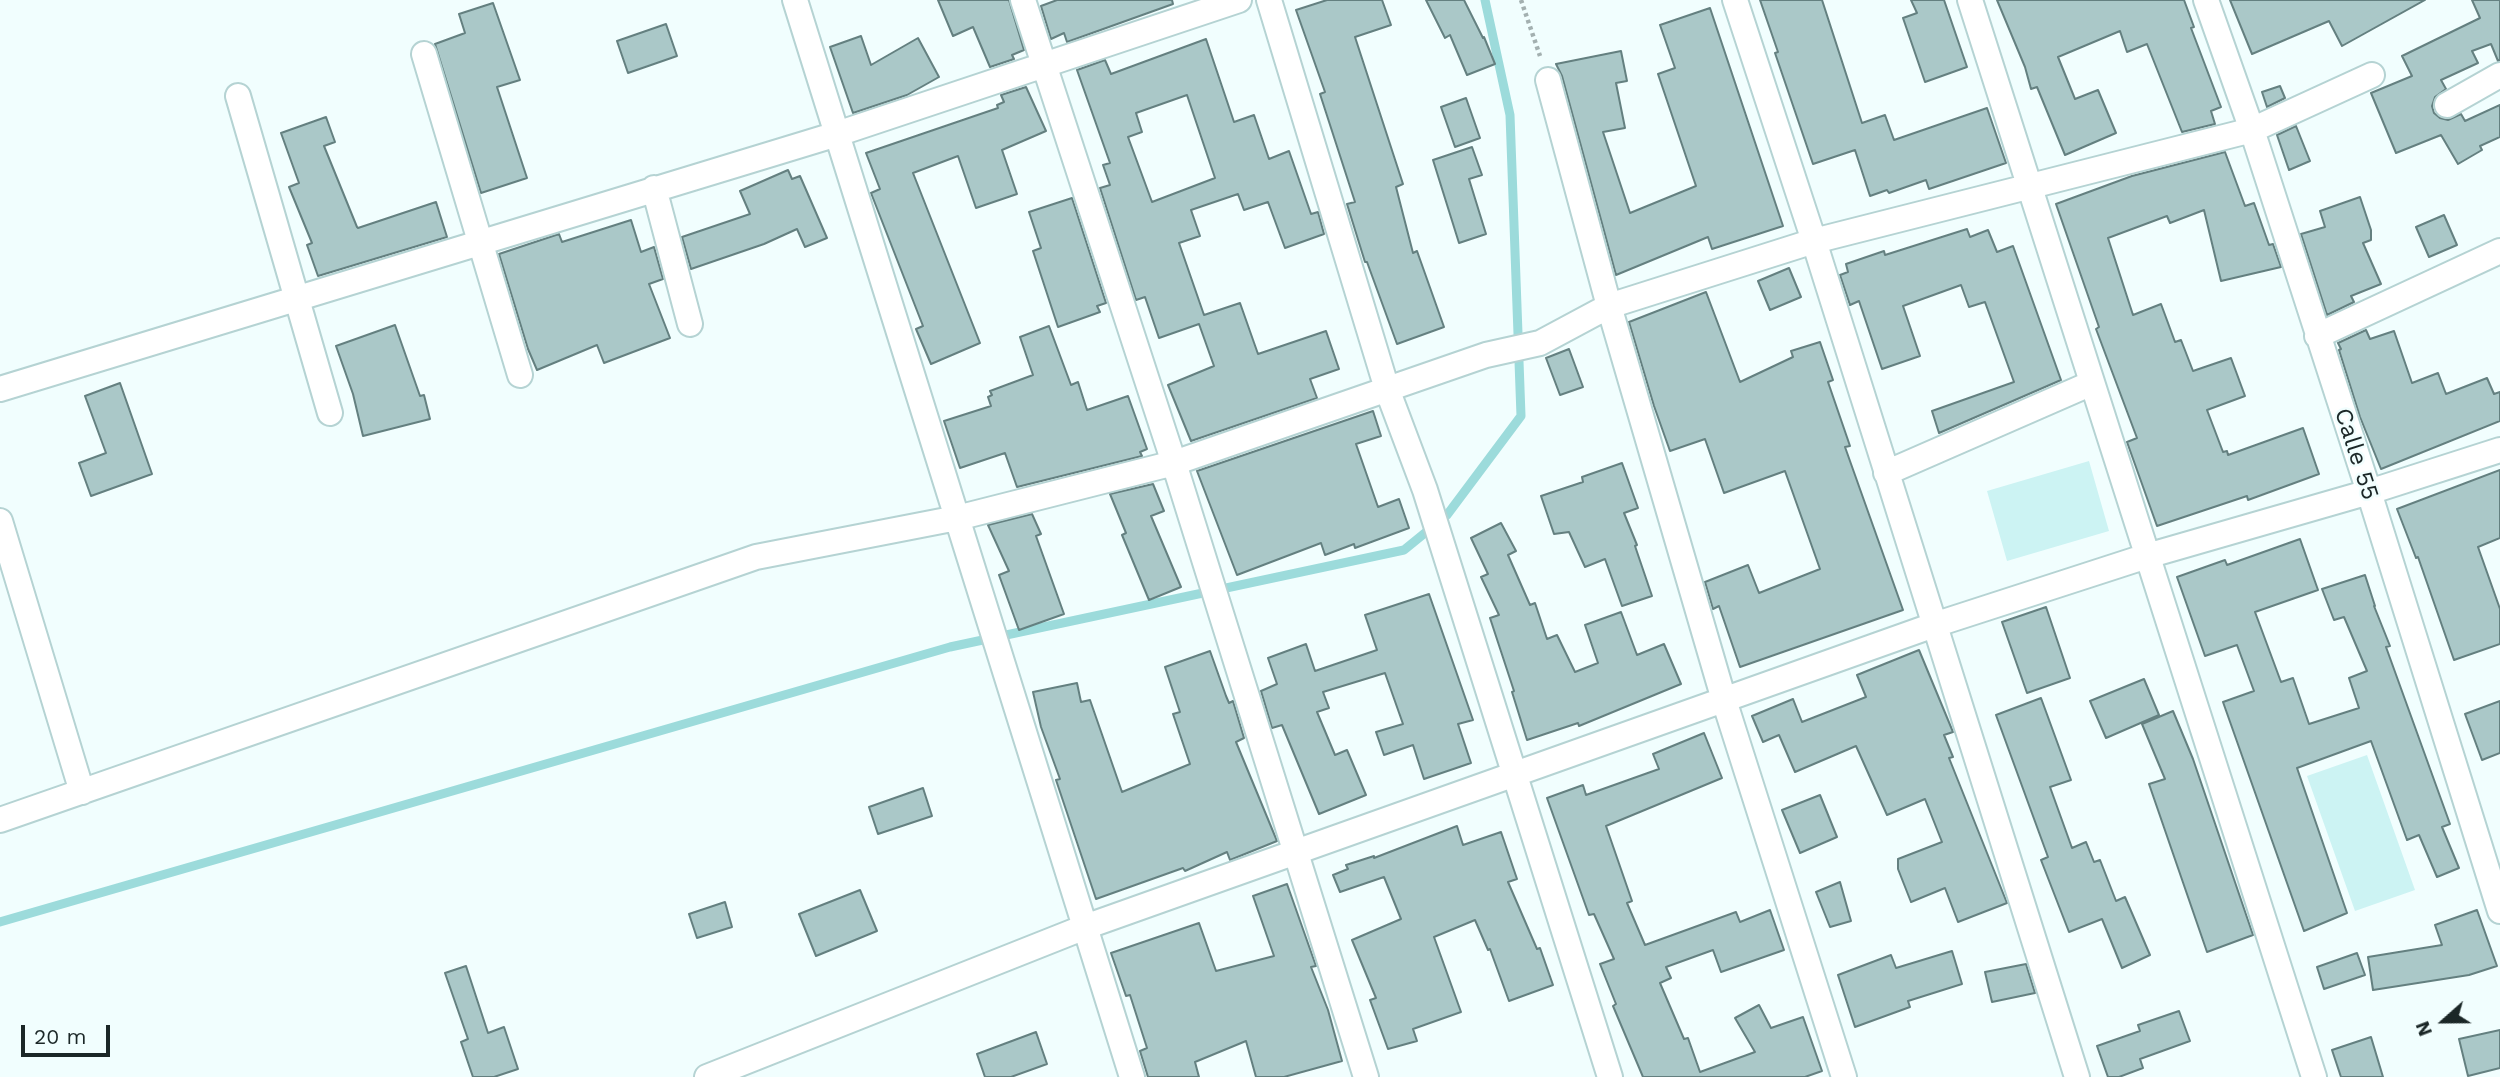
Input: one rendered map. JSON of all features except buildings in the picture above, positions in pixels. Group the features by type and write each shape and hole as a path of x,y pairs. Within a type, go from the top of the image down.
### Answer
{"street":[{"path":"795,0 1132,1077"},
{"path":"1023,0 1174,463 1200,554 1366,1077"},
{"path":"0,389 837,134 1239,0"},
{"path":"1269,0 1387,389 1425,490 1610,1077"},
{"path":"1735,0 1814,241 2077,1077"},
{"path":"1970,0 2314,1077"},
{"name":"Calle 55","path":"2206,0 2252,130 2495,875 2500,911"},
{"path":"424,54 520,375"},
{"path":"0,820 757,557 957,518 1174,463 1486,355 1540,343 1609,306 1814,241 2252,130 2372,75"},
{"path":"2447,105 2500,75"},
{"path":"1548,80 1609,306 1724,700 1844,1077"},
{"path":"239,96 330,413"},
{"path":"654,188 690,324"},
{"path":"2317,336 2500,251"},
{"path":"1886,473 2092,383"},
{"path":"707,1077 1085,927 1934,625 2147,556 2369,492 2500,450"},
{"path":"0,521 82,792"}],"path":[{"path":"1521,0 1548,80"}],"shaded area":[{"path":"2089,461 2109,531 2007,561 1987,491"},
{"path":"2367,755 2415,890 2355,911 2307,776"}],"waterway":[{"path":"0,922 950,647 1404,550 1447,515 1521,416 1510,115 1485,0"}]}
